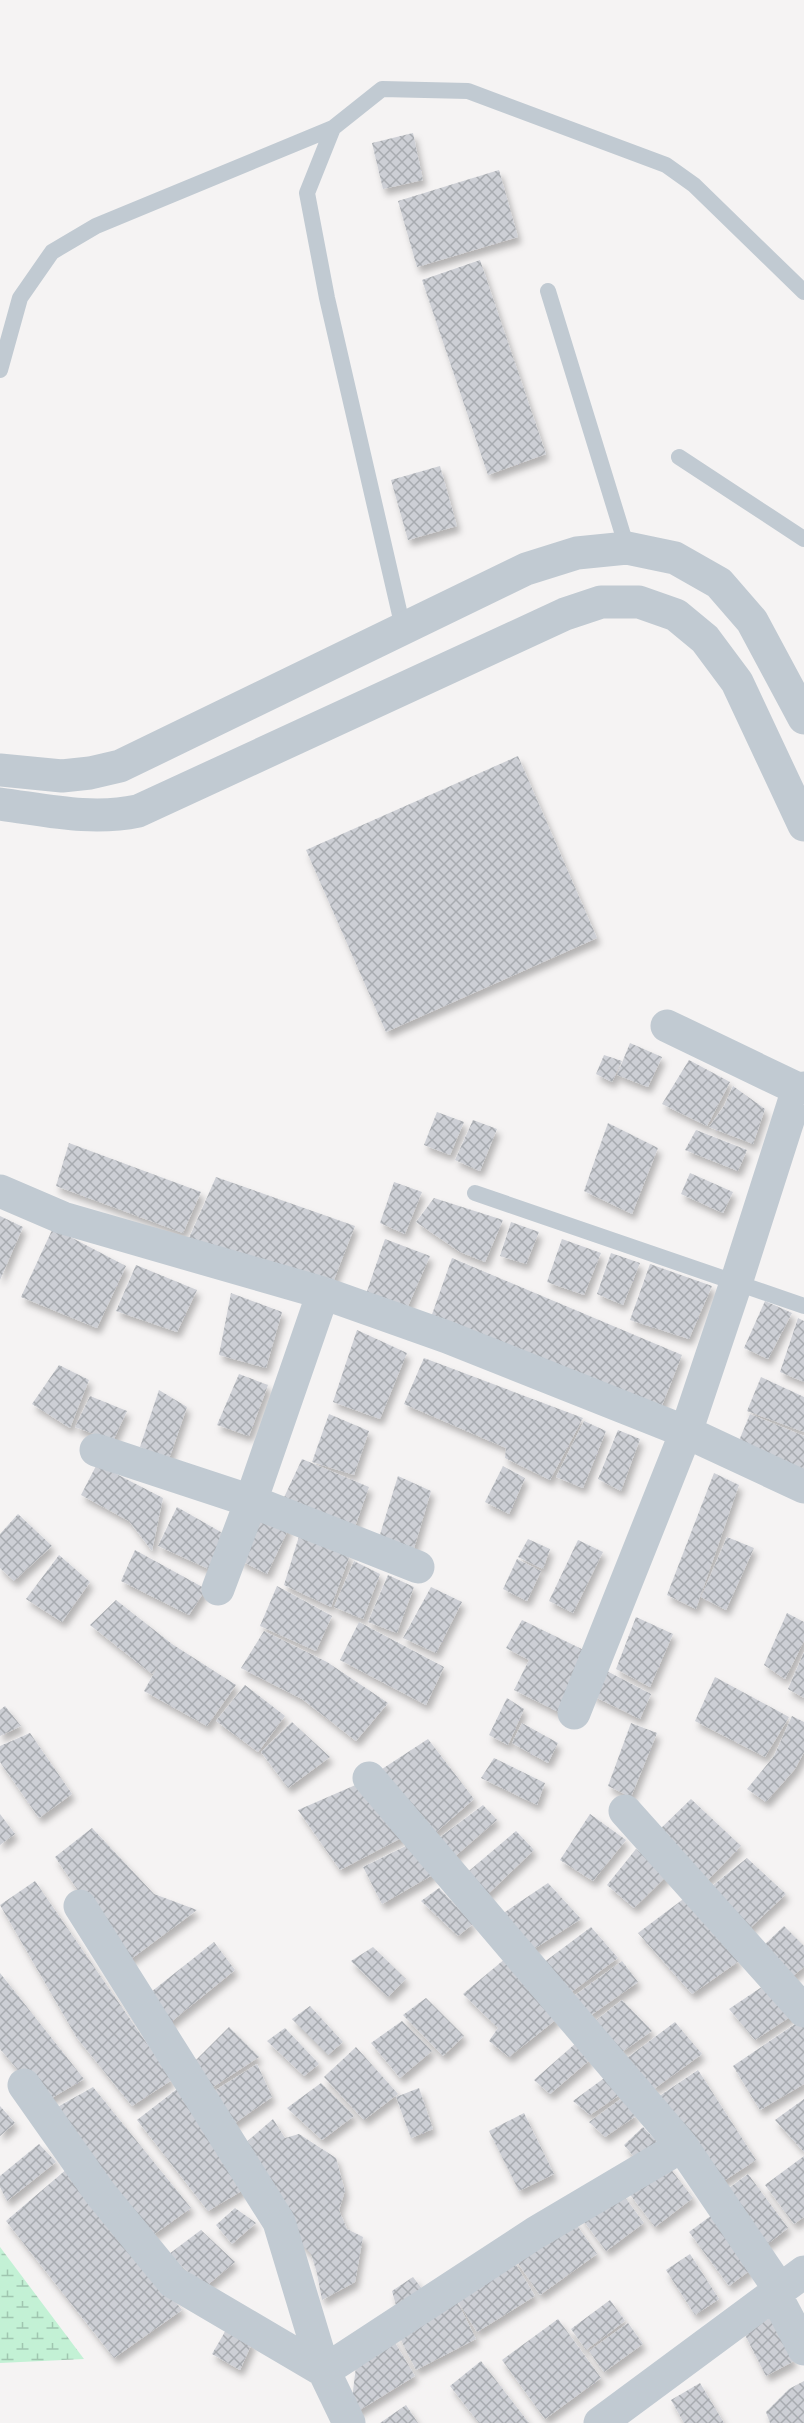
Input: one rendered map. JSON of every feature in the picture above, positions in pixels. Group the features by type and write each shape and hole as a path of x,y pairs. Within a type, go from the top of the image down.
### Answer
{"street":[{"path":"0,770 63,776 120,766 526,568 577,553 627,548 675,558 719,583 752,621 804,718"},
{"path":"0,804 94,817 115,816 138,811 565,614 602,602 639,602 675,615 705,639 737,682 804,825"},
{"path":"574,1713 686,1432 801,1088 667,1026"},
{"path":"0,1191 63,1218 323,1293 447,1336 686,1432 804,1487"},
{"path":"218,1589 323,1293"},
{"path":"96,1450 251,1501 418,1567"},
{"path":"369,1778 682,2146 786,2285 804,2349"},
{"path":"625,1811 804,2011"},
{"path":"80,1906 279,2222 324,2371 349,2423"},
{"path":"24,2085 100,2193 173,2282 324,2371"},
{"path":"324,2371 535,2232 682,2146"},
{"path":"613,2419 786,2285"}],"lane":[{"path":"0,370 21,298 52,252 96,226 333,128 382,90 468,91 666,165 694,185 804,292"},
{"path":"333,128 307,193 327,298 403,628"},
{"path":"548,291 627,548"},
{"path":"679,458 804,539"},
{"path":"475,1193 804,1306"}],"green space":[{"path":"0,2247 84,2359 0,2363"}],"building":[{"path":"413,133 423,180 383,189 372,143"},
{"path":"499,170 518,237 417,267 398,201"},
{"path":"480,260 546,454 488,475 422,280"},
{"path":"440,466 457,526 408,540 391,480"},
{"path":"518,756 597,938 386,1032 306,850"},
{"path":"630,1043 662,1057 648,1087 617,1075"},
{"path":"604,1055 622,1061 612,1082 596,1074"},
{"path":"689,1060 730,1082 707,1126 662,1104"},
{"path":"733,1086 765,1109 753,1144 709,1127 724,1106"},
{"path":"437,1112 464,1122 450,1155 424,1145"},
{"path":"473,1120 497,1129 480,1171 455,1160"},
{"path":"608,1123 658,1148 632,1214 584,1191"},
{"path":"696,1130 747,1150 738,1171 685,1150"},
{"path":"69,1143 201,1192 183,1233 56,1186"},
{"path":"690,1173 733,1192 723,1213 681,1194"},
{"path":"216,1177 355,1226 332,1285 189,1238"},
{"path":"394,1182 422,1192 405,1234 380,1223"},
{"path":"434,1198 503,1220 485,1262 460,1252 416,1222"},
{"path":"0,1216 23,1227 0,1280"},
{"path":"511,1222 539,1232 526,1264 500,1256"},
{"path":"53,1228 126,1266 97,1328 21,1297"},
{"path":"385,1239 430,1256 405,1313 365,1297"},
{"path":"562,1239 601,1253 584,1295 547,1282"},
{"path":"611,1253 640,1263 623,1305 597,1294"},
{"path":"452,1258 682,1355 661,1408 430,1320"},
{"path":"650,1264 712,1286 689,1339 630,1320"},
{"path":"136,1265 197,1290 177,1332 116,1311"},
{"path":"231,1293 282,1312 266,1368 219,1355"},
{"path":"765,1301 792,1313 768,1359 744,1348"},
{"path":"798,1318 804,1321 804,1382 780,1372"},
{"path":"357,1330 407,1353 380,1419 333,1402"},
{"path":"424,1358 583,1418 550,1480 505,1458 506,1448 404,1404"},
{"path":"59,1365 89,1380 70,1428 32,1404"},
{"path":"239,1374 268,1385 249,1436 217,1425"},
{"path":"761,1377 804,1397 804,1432 747,1411"},
{"path":"159,1390 187,1407 169,1459 140,1447"},
{"path":"90,1396 127,1411 113,1441 75,1427"},
{"path":"329,1414 369,1431 354,1475 312,1462"},
{"path":"750,1414 804,1436 804,1473 736,1448"},
{"path":"584,1421 606,1431 583,1488 556,1477"},
{"path":"618,1430 640,1439 621,1491 598,1479"},
{"path":"302,1459 369,1487 351,1538 280,1506"},
{"path":"97,1464 163,1498 152,1551 129,1521 81,1495"},
{"path":"503,1466 525,1478 509,1514 485,1502"},
{"path":"714,1473 739,1485 696,1609 667,1595"},
{"path":"398,1476 431,1491 413,1552 378,1541"},
{"path":"177,1507 226,1535 213,1571 158,1546"},
{"path":"261,1513 290,1526 267,1574 239,1560"},
{"path":"18,1514 52,1546 14,1581 0,1568 0,1534"},
{"path":"300,1533 350,1555 331,1607 284,1585"},
{"path":"727,1537 754,1548 726,1610 701,1597"},
{"path":"528,1539 550,1549 543,1569 518,1557"},
{"path":"578,1540 603,1552 573,1613 549,1601"},
{"path":"135,1550 206,1589 189,1615 121,1581"},
{"path":"59,1555 90,1582 62,1622 26,1599"},
{"path":"517,1559 541,1571 527,1601 503,1589"},
{"path":"354,1561 380,1574 363,1619 334,1607"},
{"path":"388,1575 414,1587 397,1633 368,1622"},
{"path":"277,1586 332,1616 316,1651 260,1626"},
{"path":"431,1587 462,1602 436,1653 403,1638"},
{"path":"116,1600 172,1644 236,1685 207,1726 144,1691 158,1666 152,1674 90,1625"},
{"path":"787,1613 804,1622 804,1641 785,1679 764,1665"},
{"path":"636,1617 673,1634 650,1687 616,1669"},
{"path":"522,1620 592,1654 567,1716 514,1690 529,1660 506,1648"},
{"path":"359,1622 444,1667 426,1705 340,1660"},
{"path":"264,1631 327,1662 388,1703 356,1741 302,1699 241,1668"},
{"path":"804,1652 804,1698 788,1689"},
{"path":"603,1669 651,1694 640,1719 591,1695"},
{"path":"715,1677 789,1717 765,1757 695,1721"},
{"path":"245,1685 285,1716 258,1752 216,1721"},
{"path":"507,1698 524,1709 508,1745 489,1735"},
{"path":"5,1706 21,1726 0,1736 0,1710"},
{"path":"792,1716 804,1722 804,1752 795,1769 766,1802 747,1789 774,1756"},
{"path":"292,1722 330,1757 288,1788 261,1752"},
{"path":"522,1723 558,1743 548,1763 512,1743"},
{"path":"631,1723 657,1733 631,1797 608,1786"},
{"path":"30,1733 72,1794 39,1818 0,1762 0,1746"},
{"path":"428,1739 474,1799 427,1840 376,1773"},
{"path":"494,1758 545,1783 537,1805 481,1778"},
{"path":"367,1780 407,1835 340,1870 298,1810"},
{"path":"691,1799 741,1846 705,1883 655,1834"},
{"path":"483,1805 497,1820 452,1859 435,1841"},
{"path":"0,1814 15,1834 0,1845"},
{"path":"590,1814 626,1840 593,1881 560,1860"},
{"path":"92,1828 154,1894 197,1910 127,1962 55,1857"},
{"path":"516,1831 534,1850 485,1897 463,1876"},
{"path":"412,1843 436,1873 382,1904 363,1867"},
{"path":"636,1849 669,1874 634,1908 607,1885"},
{"path":"747,1858 786,1894 746,1932 706,1891"},
{"path":"35,1881 172,2080 132,2106 77,2038 0,1905"},
{"path":"548,1883 581,1919 529,1952 499,1916"},
{"path":"439,1888 473,1924 458,1936 421,1901"},
{"path":"686,1897 739,1961 692,1994 638,1933"},
{"path":"784,1926 804,1946 804,1967 788,1980 759,1950"},
{"path":"591,1927 618,1958 570,1993 543,1963"},
{"path":"214,1942 235,1970 166,2026 146,1996"},
{"path":"373,1947 406,1979 388,1997 351,1961"},
{"path":"506,1958 558,2018 509,2057 489,2041 498,2028 463,1994"},
{"path":"622,1961 638,1982 590,2016 574,1996"},
{"path":"0,1973 84,2079 45,2102 0,2049"},
{"path":"772,1980 799,2011 755,2040 729,2009"},
{"path":"426,1998 464,2036 443,2056 403,2015"},
{"path":"622,2000 652,2031 622,2052 595,2021"},
{"path":"310,2006 343,2042 328,2055 292,2019"},
{"path":"801,2020 804,2024 804,2084 760,2110 733,2066"},
{"path":"402,2021 432,2051 400,2078 371,2043"},
{"path":"675,2022 702,2054 654,2089 627,2058"},
{"path":"229,2027 259,2057 210,2089 192,2064"},
{"path":"285,2028 319,2064 304,2076 267,2041"},
{"path":"576,2043 591,2059 550,2094 534,2080"},
{"path":"356,2047 398,2094 364,2120 324,2077"},
{"path":"257,2064 272,2097 228,2128 211,2093"},
{"path":"698,2070 756,2160 716,2186 658,2097"},
{"path":"607,2076 621,2094 590,2115 573,2101"},
{"path":"321,2083 354,2116 322,2140 287,2108"},
{"path":"93,2087 191,2208 153,2235 54,2109"},
{"path":"419,2088 433,2129 411,2138 396,2097"},
{"path":"177,2089 245,2189 208,2211 137,2120"},
{"path":"622,2098 636,2116 605,2137 589,2122"},
{"path":"804,2099 804,2152 775,2120"},
{"path":"0,2106 15,2123 0,2136"},
{"path":"524,2113 554,2174 519,2191 489,2131"},
{"path":"273,2119 285,2138 299,2134 336,2158 345,2191 339,2210 347,2229 363,2237 355,2282 322,2300 311,2254 295,2238 286,2202 269,2188 243,2145"},
{"path":"643,2127 663,2148 640,2164 624,2145"},
{"path":"39,2144 56,2162 7,2201 0,2187 0,2176"},
{"path":"804,2156 804,2217 794,2224 765,2185"},
{"path":"666,2163 693,2198 655,2227 628,2192"},
{"path":"68,2168 182,2310 114,2358 6,2221"},
{"path":"748,2174 788,2228 765,2246 725,2191"},
{"path":"618,2188 644,2223 606,2251 580,2216"},
{"path":"235,2208 256,2223 232,2244 216,2225"},
{"path":"712,2215 752,2269 729,2286 689,2232"},
{"path":"572,2218 597,2254 540,2295 515,2259"},
{"path":"201,2230 235,2262 205,2287 169,2254"},
{"path":"690,2254 719,2299 695,2315 666,2270"},
{"path":"512,2258 535,2296 477,2332 453,2294"},
{"path":"413,2277 429,2298 399,2316 392,2291"},
{"path":"610,2300 625,2321 586,2350 571,2329"},
{"path":"457,2301 476,2339 416,2370 397,2332"},
{"path":"772,2317 794,2361 766,2376 743,2331"},
{"path":"558,2319 601,2378 545,2419 502,2360"},
{"path":"628,2323 643,2344 604,2372 589,2351"},
{"path":"226,2330 253,2341 240,2370 212,2354"},
{"path":"391,2336 415,2376 350,2416 357,2358"},
{"path":"481,2361 529,2423 479,2423 450,2386"},
{"path":"804,2381 804,2423 770,2423 766,2412 789,2389"},
{"path":"700,2383 724,2423 684,2423 671,2400"},
{"path":"406,2405 418,2423 380,2423"}]}
